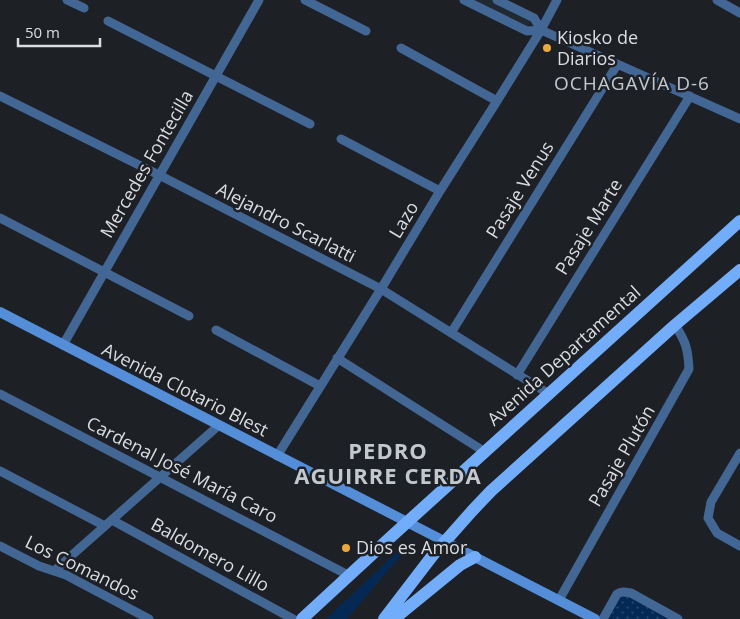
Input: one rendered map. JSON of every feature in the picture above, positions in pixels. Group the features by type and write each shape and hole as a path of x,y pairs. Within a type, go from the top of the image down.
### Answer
{"main road":[{"name":"Avenida Departamental","path":"302,619 348,575 740,221"},
{"path":"384,619 444,542 491,491 675,325 740,270"},
{"name":"Avenida Clotario Blest","path":"0,312 595,619"},
{"path":"398,618 460,565 475,557"}],"street":[{"path":"67,0 84,8"},
{"name":"Mercedes Fontecilla","path":"63,345 259,0"},
{"path":"305,0 366,31"},
{"path":"464,0 527,31 541,30 740,119"},
{"path":"498,0 534,18 541,30"},
{"name":"Lazo","path":"277,456 541,30 557,0"},
{"path":"717,0 740,13"},
{"path":"108,21 310,124"},
{"path":"401,48 497,101"},
{"name":"Pasaje Venus","path":"451,333 617,65"},
{"name":"Alejandro Scarlatti","path":"0,96 381,289 548,394"},
{"name":"Pasaje Marte","path":"517,374 690,96"},
{"path":"341,139 440,191"},
{"path":"0,218 189,316"},
{"name":"Pasaje Plutón","path":"559,600 689,369 688,352 684,339 675,325"},
{"path":"216,330 320,386"},
{"path":"337,358 485,452"},
{"name":"Cardenal José María Caro","path":"0,394 348,575"},
{"path":"54,571 218,426"},
{"path":"740,453 711,502 708,518 717,533 740,546"},
{"name":"Baldomero Lillo","path":"0,471 108,523 293,619"},
{"name":"Los Comandos","path":"0,546 39,566 66,575 149,619"},
{"path":"603,619 617,594 624,591 678,619"}],"shaded area":[{"path":"468,0 505,0 536,15 526,29"},
{"path":"399,550 404,552 347,619 326,619"},
{"path":"621,591 670,619 610,619 606,617"}],"place":[{"name":"Kiosko de Diarios","path":"547,48"},
{"name":"Dios es Amor","path":"346,548"}],"district":[{"name":"OCHAGAVÍA D-6","path":"632,83"},
{"name":"PEDRO AGUIRRE CERDA","path":"388,464"}]}
